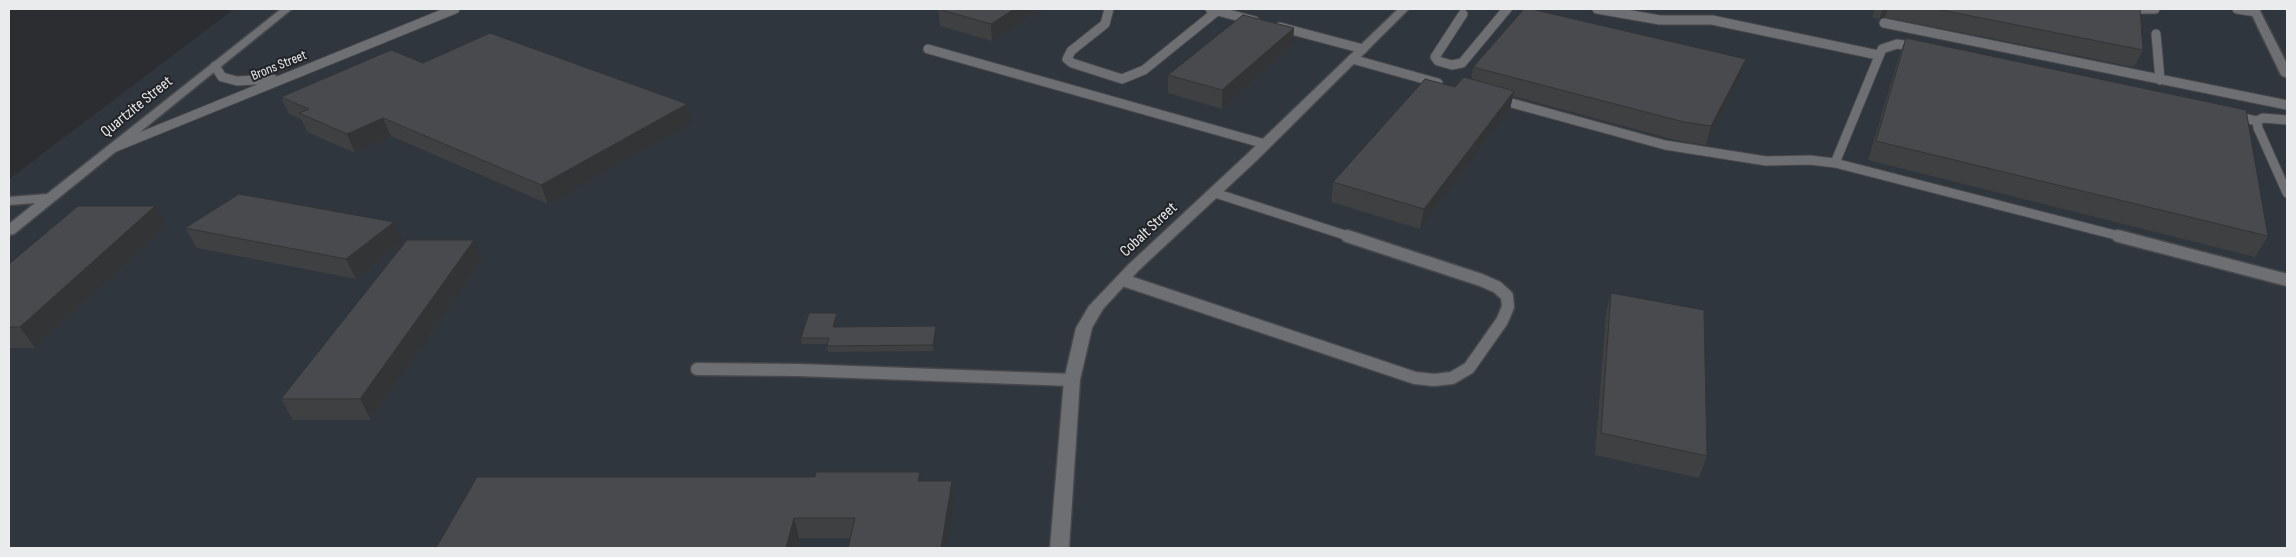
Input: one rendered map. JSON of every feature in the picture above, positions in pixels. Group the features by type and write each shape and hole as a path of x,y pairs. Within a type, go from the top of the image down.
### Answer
{"street":[{"name":"Quartzite Street","path":"9,231 287,9"},
{"name":"Cobalt Street","path":"1059,548 1072,380 1084,328 1098,306 1404,9"},
{"path":"2255,10 2287,75"},
{"path":"9,201 49,198"}],"lane":[{"name":"Brons Street","path":"113,148 455,9"},
{"path":"1109,9 1105,24 1071,51 1067,59 1080,66 1122,79 1135,76 1144,70 1217,11"},
{"path":"1207,9 1262,23"},
{"path":"1463,14 1435,57 1438,61 1452,65 1462,63 1507,9"},
{"path":"1597,9 1660,20 1712,20 1878,55"},
{"path":"2137,9 2155,9"},
{"path":"2237,9 2255,10"},
{"path":"1884,23 2287,105"},
{"path":"1272,25 1363,48"},
{"path":"2156,34 2160,80"},
{"path":"1836,163 1882,49 1897,44 1925,48"},
{"path":"928,49 1266,144"},
{"path":"1352,59 1445,85"},
{"path":"215,66 222,77 237,81 266,80 299,72"},
{"path":"1482,95 1665,145 1766,161 1810,160 1836,163 2287,280"},
{"path":"2228,115 2257,121 2272,117 2287,120"},
{"path":"2257,121 2258,128 2287,194"},
{"path":"1123,280 1415,378 1434,380 1452,378 1469,368 1502,321 1508,307 1506,296 1497,287 1481,280 1215,193"},
{"path":"697,369 798,370 1072,380"}],"shaded area":[{"path":"234,9 2287,9 2287,548 9,548 9,179"}],"building":[{"path":"938,9 1014,9 991,24"},
{"path":"1524,9 1531,9 1746,59 1711,126 1684,122 1473,67"},
{"path":"1936,9 2140,9 2143,50"},
{"path":"1243,15 1294,28 1222,90 1168,75"},
{"path":"490,33 687,104 541,185 383,118 347,134 299,113 309,109 281,97 391,50 423,63"},
{"path":"1906,38 2246,110 2268,236 1876,141"},
{"path":"1464,77 1514,91 1424,209 1333,182 1425,79 1455,87"},
{"path":"239,194 394,222 346,259 185,228"},
{"path":"78,206 155,206 20,327 9,327 9,264"},
{"path":"407,240 474,240 360,399 281,399"},
{"path":"1611,293 1704,310 1707,456 1601,433"},
{"path":"809,313 837,313 833,327 936,326 933,345 827,346 829,338 801,338"},
{"path":"816,472 920,472 918,481 952,481 941,548 848,548 855,518 794,518 786,548 436,548 477,477 815,477"}]}
